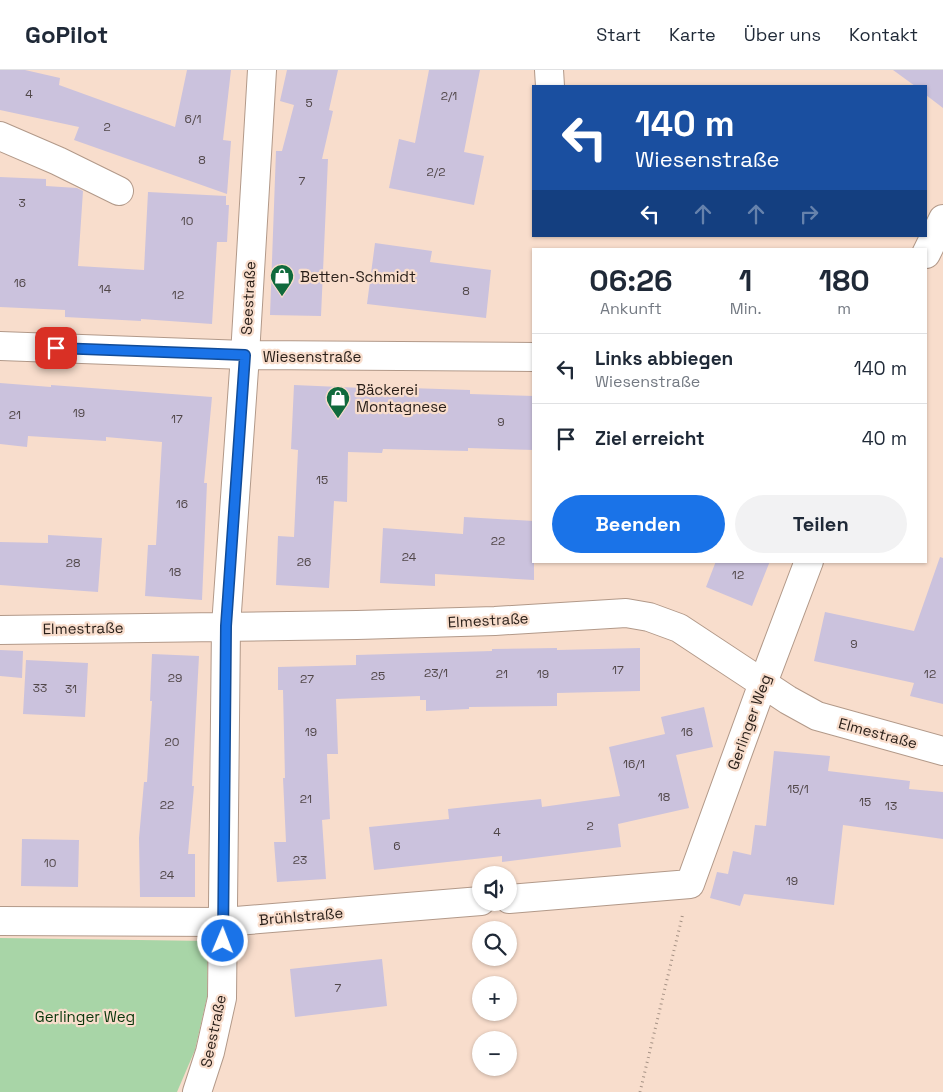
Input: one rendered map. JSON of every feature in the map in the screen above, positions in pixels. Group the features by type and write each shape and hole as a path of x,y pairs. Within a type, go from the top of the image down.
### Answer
{"street":[{"name":"Seestraße","path":"197,1092 210,1052 222,998 226,626 262,70"},
{"path":"549,70 550,85"},
{"path":"0,136 120,191"},
{"path":"927,252 943,219"},
{"name":"Wiesenstraße","path":"0,346 245,355 532,357"},
{"name":"Gerlinger Weg","path":"690,884 763,683 809,563"},
{"name":"Elmestraße","path":"0,630 495,621 626,613 649,617 679,628 788,700 817,716 943,751"},
{"path":"517,897 690,884"},
{"name":"Brühlstraße","path":"0,921 224,922 472,902"}],"path":[{"path":"640,1092 690,884"}],"green space":[{"name":"Gerlinger Weg","path":"0,938 208,941 207,997 195,1050 177,1092 0,1092"}],"building":[{"path":"0,70 25,70 60,78 59,85 175,127 187,70 231,70 223,140 231,141 227,194 74,140 79,127 0,110"},
{"path":"287,70 338,70 329,110 333,111 322,159 328,159 321,316 270,315 276,151 282,151 294,105 280,101"},
{"path":"429,70 480,70 464,152 484,156 474,205 389,188 399,139 415,143"},
{"path":"893,70 943,70 943,108 927,96 927,85 914,85"},
{"path":"0,177 46,179 46,186 77,188 83,191 78,266 144,270 148,192 226,196 226,205 229,205 227,242 217,242 212,324 141,319 141,321 65,317 65,310 0,307"},
{"path":"375,243 432,251 430,262 491,270 486,318 367,304"},
{"path":"0,383 212,397 204,483 207,483 202,600 145,596 148,545 156,545 162,442 106,437 106,441 28,436 27,447 0,444"},
{"path":"294,385 409,390 409,388 470,390 470,394 532,396 532,450 468,448 468,451 383,449 382,453 348,452 347,502 334,501 329,588 276,585 278,536 294,537 298,450 291,449"},
{"path":"464,517 532,521 534,580 435,574 435,586 380,583 383,528 463,534"},
{"path":"48,535 102,538 98,592 0,585 0,542 48,543"},
{"path":"940,557 943,558 943,704 910,696 914,683 814,661 825,612 914,631"},
{"path":"715,563 769,563 752,606 706,587"},
{"path":"557,648 557,650 640,648 640,691 557,693 557,706 469,707 469,709 426,711 426,700 420,700 420,696 336,699 338,754 327,754 330,819 322,820 326,879 277,882 274,842 286,842 283,778 285,778 283,690 278,690 278,667 356,665 356,655"},
{"path":"0,650 23,651 22,678 0,676"},
{"path":"152,654 199,656 192,786 194,786 188,854 195,854 195,897 140,897 139,838 144,782 147,782 152,701 150,701"},
{"path":"26,660 88,663 85,717 23,714"},
{"path":"704,707 713,747 676,755 689,808 618,824 621,847 502,862 502,856 374,870 369,827 449,819 448,809 541,799 542,807 620,796 609,747 665,734 661,717"},
{"path":"774,751 830,756 828,771 910,781 909,789 943,792 943,839 843,825 834,905 744,894 740,906 710,898 717,872 728,874 733,851 751,855 755,825 766,826"},
{"path":"22,839 79,840 78,887 21,886"},
{"path":"382,959 387,1006 295,1017 290,969"}],"place":[{"name":"Betten-Schmidt","path":"282,297"},
{"name":"Bäckerei Montagnese","path":"338,419"}],"route":[{"path":"56,348 245,355 226,626 223,941"}]}
